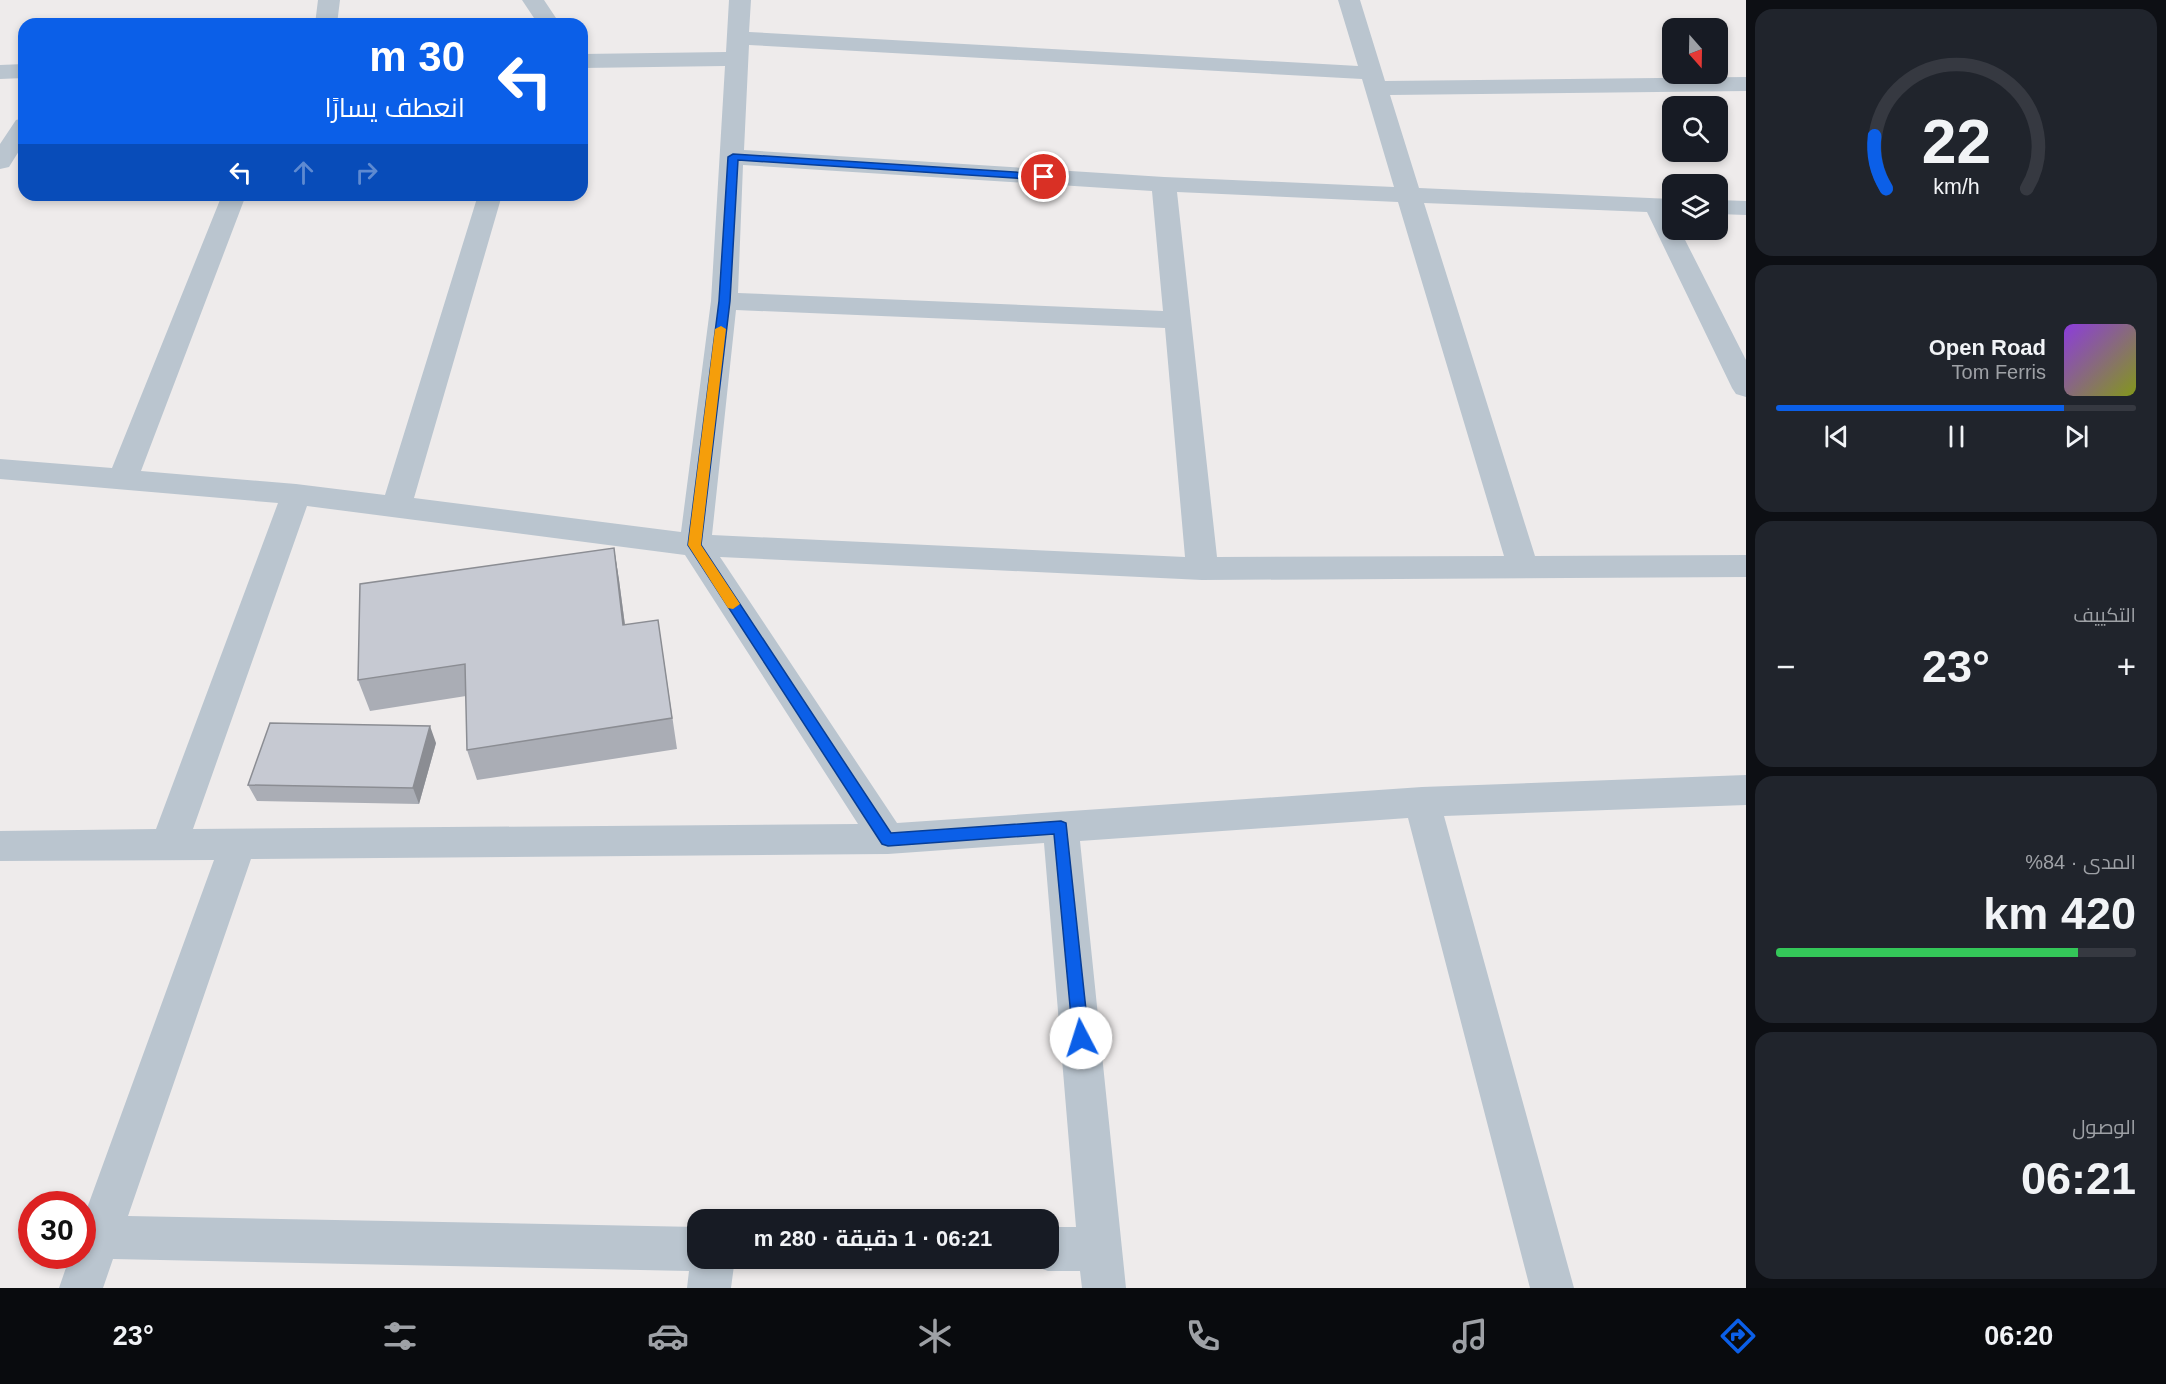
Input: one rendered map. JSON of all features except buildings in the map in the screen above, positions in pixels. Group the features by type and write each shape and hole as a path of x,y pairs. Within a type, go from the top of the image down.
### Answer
{"street":[{"path":"327,18 329,0"},
{"path":"533,0 545,18"},
{"path":"740,0 724,301 695,545 888,840"},
{"path":"1349,0 1523,567"},
{"path":"588,60 738,49 1374,81 1746,84"},
{"path":"0,72 18,71"},
{"path":"0,162 18,134"},
{"path":"733,157 1164,184 1662,206"},
{"path":"1164,184 1202,569"},
{"path":"123,478 232,201"},
{"path":"396,507 488,201"},
{"path":"1728,207 1746,208"},
{"path":"1681,240 1738,357 1746,388"},
{"path":"724,301 1177,320"},
{"path":"0,469 296,494 695,545 1202,569 1746,566"},
{"path":"169,845 296,494"},
{"path":"0,846 888,840 1422,802 1746,790"},
{"path":"1422,802 1552,1288"},
{"path":"1059,1253 1102,1268 1061,828"},
{"path":"81,1288 238,845"},
{"path":"99,1237 687,1249"},
{"path":"709,1288 712,1269"}],"slow traffic":[{"path":"721,329 695,545 733,604"}],"route":[{"path":"1044,177 733,157 724,301 695,545 888,840 1061,828 1081,1038"}]}
